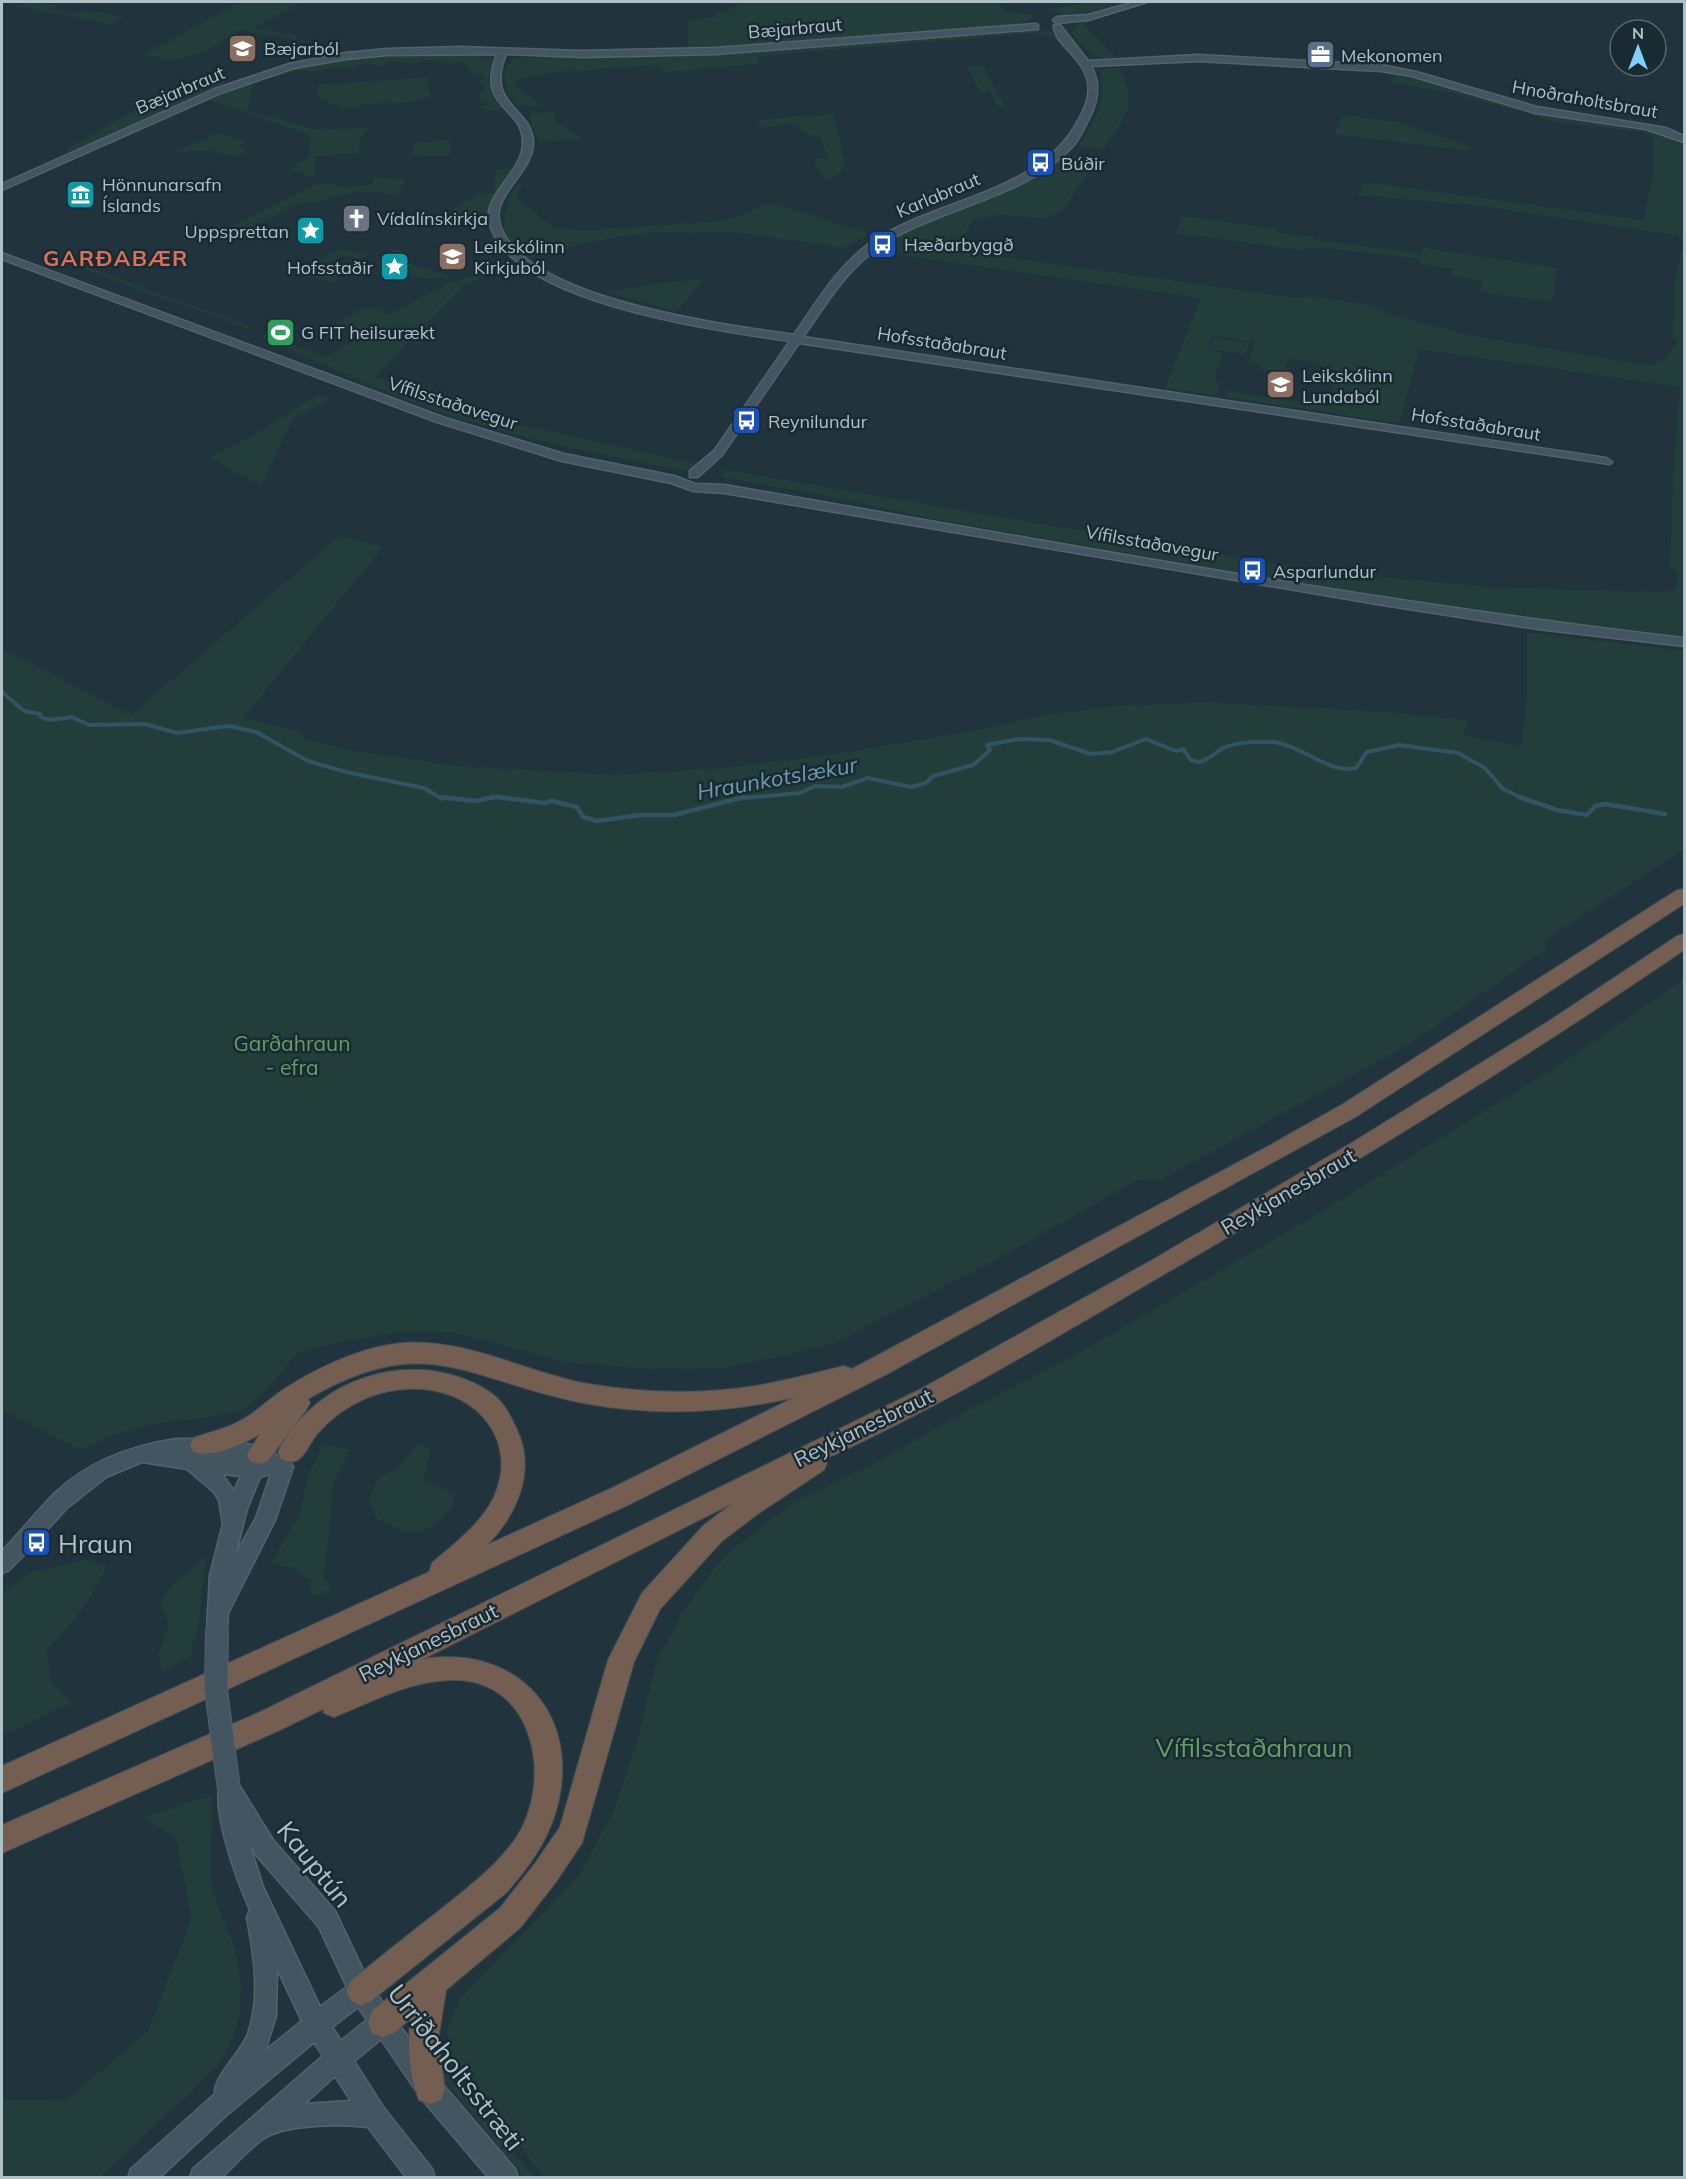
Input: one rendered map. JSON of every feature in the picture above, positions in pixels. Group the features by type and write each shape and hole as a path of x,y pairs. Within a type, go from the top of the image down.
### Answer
{"highway":[{"name":"Reykjanesbraut","path":"2,1780 621,1496 877,1368 1350,1110 1683,894"},
{"name":"Reykjanesbraut","path":"2,1839 270,1721 782,1467 850,1438 1028,1342 1346,1158 1550,1031 1684,941"},
{"path":"196,1453 253,1426 293,1396 332,1374 368,1360 424,1352 485,1364 559,1387 606,1397 676,1403 743,1398 877,1368"},
{"path":"271,1463 333,1403 367,1387 389,1381 416,1379 446,1382 472,1393 490,1406 498,1416 511,1443 513,1461 510,1489 503,1506 488,1525 424,1586"},
{"path":"271,1463 290,1411 312,1386"},
{"path":"383,2022 510,1918 546,1872 572,1833 621,1660 651,1600 714,1533 750,1505 803,1472 850,1438"},
{"path":"70,1809 111,1801 139,1790 384,1682 408,1674 456,1668 480,1672 506,1683 522,1696 536,1713 544,1730 548,1760 547,1789 534,1832 524,1851 496,1883 361,1991"},
{"path":"430,2089 423,2040 432,1982"}],"street":[{"name":"Bæjarbraut","path":"2,187 218,91 268,72 346,56 387,52 453,51 583,54 710,51 1033,25 1045,29 1143,2"},
{"name":"Bæjarbraut","path":"1033,25 1035,19 1044,18 1059,27"},
{"path":"1059,27 1087,64"},
{"name":"Hofsstaðabraut","path":"503,52 494,74 494,86 528,138 528,147 525,160 502,195 494,214 494,222 502,241 516,257 555,281 629,308 698,323 1606,462"},
{"name":"Hnoðraholtsbraut","path":"1087,64 1197,58 1381,68 1413,74 1536,110 1646,126 1684,139"},
{"name":"Karlabraut","path":"691,478 718,453 841,276 854,262 879,242 911,225 1024,177 1071,143 1093,100 1093,82 1087,64"},
{"name":"Vífilsstaðavegur","path":"2,249 286,352 326,370 368,394"},
{"name":"Vífilsstaðavegur","path":"2,256 368,394 562,457 691,478 693,487 707,480 724,489 1394,602 1538,625 1684,642"},
{"name":"Karlabraut","path":"707,480 718,453"},
{"path":"196,1453 224,1488 231,1511 230,1532"},
{"path":"2,1564 81,1482 110,1465 138,1455 196,1453 271,1463"},
{"name":"Kauptún","path":"271,1463 230,1532 220,1575 215,1659 216,1701 229,1789 230,1813 252,1890 316,2024 339,2058"},
{"name":"Kauptún","path":"218,1622 235,1575 265,1520 271,1463"},
{"name":"Kauptún","path":"229,1789 265,1848 327,1919 361,1991"},
{"path":"215,2108 246,2063 256,2045 264,2020 267,1987 266,1964 252,1890"},
{"path":"140,2178 215,2108 316,2024 361,1991"},
{"name":"Urriðaholtsstræti","path":"361,1991 430,2089 506,2178"},
{"path":"202,2178 256,2128 383,2022"},
{"path":"339,2058 374,2116 423,2178"},
{"path":"256,2128 303,2114 345,2112 374,2116"}],"green space":[{"path":"27,2 57,5 50,9 76,14 84,10 124,17 112,24 18,6"},
{"path":"241,2 303,2 253,28 301,36 294,40 240,30 204,52 173,61 145,54"},
{"path":"743,2 997,2 1007,13 1033,14 1033,16 1028,21 1013,25 687,51 689,20 715,17 717,12 728,11"},
{"path":"1091,2 1135,2 1067,16 1048,10"},
{"path":"1090,21 1083,25 1116,57 1095,56 1071,33 1078,24"},
{"path":"1038,30 1050,32 1057,38 1036,33 757,56 759,64 668,72 657,65 547,73 517,80 515,85 543,106 517,105 506,86 504,73 511,61 519,58 720,55"},
{"path":"474,55 492,59 488,74 489,84 502,108 494,111 483,109 481,106 488,105 486,101 480,102 479,93 485,92 484,84 478,84 478,81 484,80 483,74 476,75 467,68 470,66 456,62 452,64 436,62 436,60 421,60 420,63 386,62 386,65 374,66 373,63 355,65 355,68 294,71 273,76 302,68 373,57"},
{"path":"983,66 1004,106 998,107 989,91 980,91 967,67"},
{"path":"1106,68 1120,68 1129,95 1127,110 1102,150 1083,147 1079,144 1095,118 1101,101 1100,71"},
{"path":"1398,73 1521,108 1647,128 1674,135 1684,143 1684,242 1676,235 1480,206 1358,195 1364,182 1643,220 1654,159 1654,138 1646,133 1556,122 1456,94 1395,83 1391,80"},
{"path":"273,76 252,84 248,110 315,129 367,128 360,137 359,153 316,156 314,177 294,171 292,168 309,156 311,138 307,134 211,99"},
{"path":"427,77 431,96 419,101 360,105 359,108 339,109 339,106 317,98 318,85"},
{"path":"222,80 225,83 223,86 86,147 75,151 66,150 142,106"},
{"path":"552,111 554,120 582,139 539,142 529,117 533,113"},
{"path":"833,114 845,164 841,172 827,181 814,164 817,162 815,159 829,157 819,137 812,136 790,124 761,128 757,120"},
{"path":"1343,115 1398,122 1466,145 1471,151 1335,134"},
{"path":"218,133 246,142 238,146 249,150 233,157 216,151 176,152"},
{"path":"450,140 451,155 407,156 414,152 413,143"},
{"path":"1076,156 1097,158 1064,209 1051,217 1000,215 975,218 955,247 961,251 1295,298 1316,297 1370,305 1391,315 1472,336 1650,366 1664,360 1678,342 1673,337 1675,277 1684,242 1684,636 1544,620 1294,582 923,517 829,496 721,477 725,470 1317,571 1499,588 1661,592 1674,590 1677,586 1678,574 1670,566 1680,387 1419,349 1400,423 1225,397 1227,391 1328,406 1335,377 1316,362 1288,359 1285,372 1261,369 1261,365 1249,364 1254,342 1212,336 1208,350 1223,353 1214,381 1221,383 1216,395 1165,388 1201,298 879,252 893,241 928,222 1024,184 1056,164"},
{"path":"514,168 481,224 448,213 479,193 494,193 496,170"},
{"path":"374,178 406,179 397,196 362,192 334,196 320,202 304,201 255,225 250,239 233,240 217,234 317,184 329,183 341,187 373,185"},
{"path":"524,182 516,197 555,229 592,230 721,221 745,214 768,202 865,232 867,236 846,248 742,233 654,232 592,241 526,259 510,242 504,225 506,207 515,186"},
{"path":"1182,216 1277,229 1276,233 1313,237 1314,240 1421,253 1423,248 1558,268 1552,302 1480,292 1483,281 1451,276 1454,269 1420,264 1421,259 1315,247 1301,250 1175,233"},
{"path":"339,249 366,254 366,257 356,259 343,255 325,266 338,276 336,281 331,283 299,273 299,270"},
{"path":"395,249 406,253 409,263 454,278 421,278 410,275 399,281 376,273 384,259"},
{"path":"502,260 510,264 463,286 374,377 486,417 701,465 689,470 674,469 490,428 412,402 260,337 265,334 326,357 366,334 335,323 366,306 391,314 449,283 461,280"},
{"path":"83,261 88,262 86,266 108,275 254,328 251,330 175,301 167,301 74,265"},
{"path":"704,279 676,312 608,292 661,283"},
{"path":"1214,338 1249,343 1246,354 1210,349"},
{"path":"319,394 330,399 293,419 261,485 234,472 210,456 247,439"},
{"name":"Garðahraun - efra","path":"339,536 383,547 243,718 298,731 306,739 354,751 456,766 615,775 722,768 837,754 994,727 1044,715 1118,706 1203,702 1385,712 1467,720 1464,736 1521,746 1527,699 1527,632 1684,651 1684,849 1545,941 1546,949 1408,1045 1158,1181 1139,1179 985,1266 831,1344 720,1368 650,1369 566,1362 454,1333 399,1332 338,1342 296,1354 269,1387 242,1410 210,1417 156,1423 113,1435 81,1450 2,1410 2,649 131,715"},
{"name":"Vífilsstaðahraun","path":"1684,979 1684,2177 544,2177 455,2062 448,2046 447,2028 461,1998 579,1875 613,1813 635,1749 657,1659 679,1621 680,1612 688,1606 715,1567 743,1541 793,1503 870,1466 975,1406 1072,1357 1311,1218 1564,1062"},
{"path":"323,1444 350,1450 333,1484 324,1577 331,1589 312,1597 311,1580 290,1567 271,1564 300,1514 308,1477"},
{"path":"418,1444 430,1449 424,1480 455,1495 450,1509 433,1526 418,1532 410,1532 378,1520 368,1501 377,1480 397,1467"},
{"path":"206,1556 197,1638 193,1640 192,1655 162,1672 158,1655 169,1623 160,1600 173,1585"},
{"path":"87,1560 107,1565 81,1610 46,1650 50,1681 72,1703 2,1736 2,1593 34,1571"},
{"path":"211,1796 212,1888 236,1953 241,1990 237,2025 223,2058 211,2073 100,2177 2,2177 2,2099 10,2101 67,2100 149,2030 192,1917 176,1838 143,1817"},
{"path":"441,2060 454,2083 534,2177 525,2177 454,2093 435,2067"}],"waterway":[{"name":"Hraunkotslækur","path":"2,692 24,711 40,714 41,717 49,720 72,717 89,725 145,724 177,733 229,726 256,732 308,761 346,772 424,788 442,799"},
{"name":"Hraunkotslækur","path":"737,799 800,793 815,786 842,787 868,778 911,787 926,783 933,776 973,765 990,750 987,745 1019,739 1049,740 1091,754 1112,752 1146,739 1176,751 1183,749 1191,760 1199,762 1229,746 1248,742 1274,742 1296,749 1327,764 1346,769 1356,768 1367,752 1399,745 1458,753 1485,768 1503,789 1522,798"},
{"name":"Hraunkotslækur","path":"440,797 476,801 493,797"},
{"name":"Hraunkotslækur","path":"486,799 495,797 512,799"},
{"name":"Hraunkotslækur","path":"499,797 545,803 552,801 577,807 583,817 597,821 640,815 674,815 737,799"},
{"name":"Hraunkotslækur","path":"737,799 744,797"},
{"name":"Hraunkotslækur","path":"1522,798 1557,810 1587,815 1595,806 1605,804 1665,814"}],"place":[{"name":"Bæjarból","path":"243,48"},
{"name":"Mekonomen","path":"1320,55"},
{"name":"Búðir","path":"1040,163"},
{"name":"Hönnunarsafn Íslands","path":"81,194"},
{"name":"Vídalínskirkja","path":"356,218"},
{"name":"Uppsprettan","path":"310,231"},
{"name":"Hæðarbyggð","path":"883,244"},
{"name":"Leikskólinn Kirkjuból","path":"453,256"},
{"name":"Hofsstaðir","path":"394,267"},
{"name":"G FIT heilsurækt","path":"280,332"},
{"name":"Leikskólinn Lundaból","path":"1281,385"},
{"name":"Reynilundur","path":"747,421"},
{"name":"Asparlundur","path":"1252,571"},
{"name":"Hraun","path":"37,1543"}],"district":[{"name":"GARÐABÆR","path":"116,258"}]}
